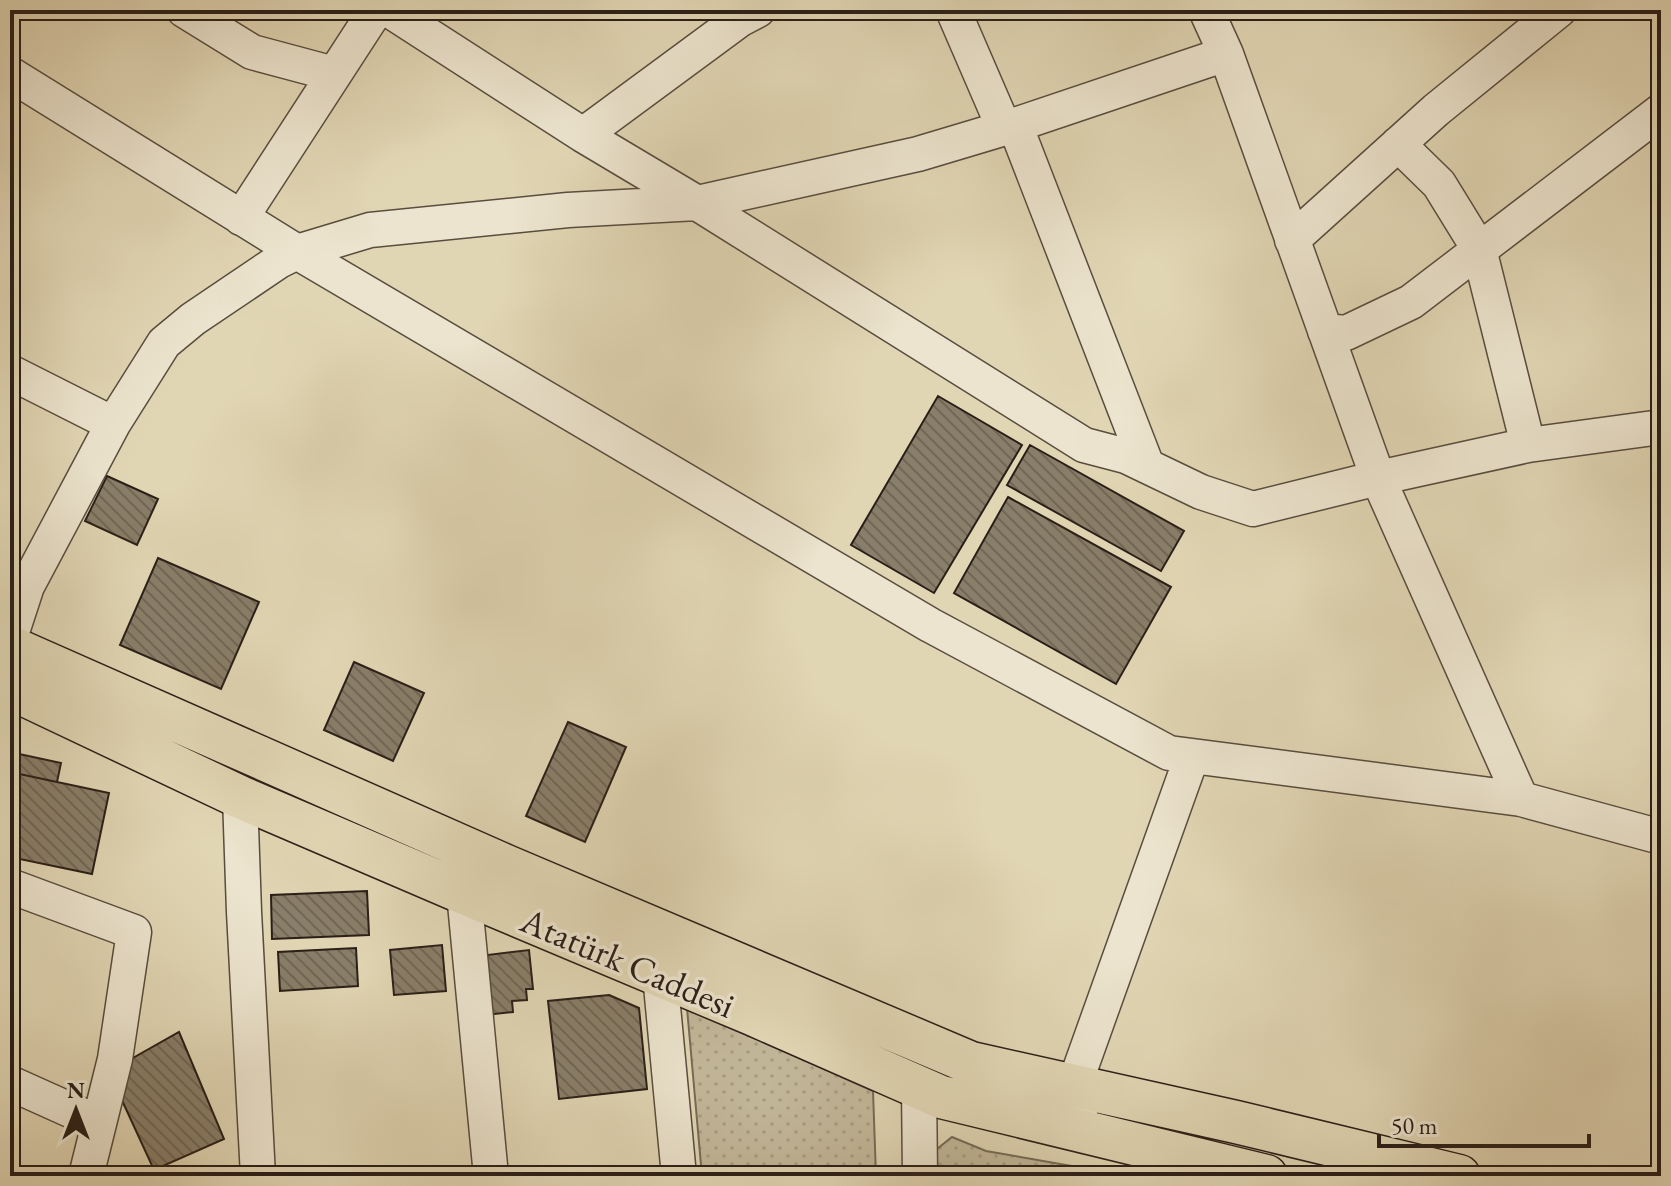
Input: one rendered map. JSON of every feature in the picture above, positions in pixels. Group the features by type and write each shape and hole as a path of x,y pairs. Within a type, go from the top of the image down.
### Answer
{"main road":[{"path":"10,647 506,866 971,1063 1459,1176"},
{"name":"Atatürk Caddesi","path":"10,688 240,797 941,1097 1222,1170 1266,1176"}],"street":[{"path":"184,10 252,52 334,74"},
{"path":"241,218 376,10"},
{"path":"389,10 583,135 1084,445 1126,456 1201,492 1253,509 1528,445 1661,427"},
{"path":"583,135 739,20 758,10"},
{"path":"953,10 1010,127 1147,466"},
{"path":"1292,240 1436,110 1559,10"},
{"path":"1207,11 1226,54 1378,478 1521,799"},
{"path":"10,638 27,586 113,424 164,343 193,319 297,252 370,230 568,210 697,203 918,154 1010,127 1226,54"},
{"path":"10,74 297,252 930,625 1169,753 1521,799 1661,837"},
{"path":"1325,331 1346,333 1411,302 1661,111"},
{"path":"1398,144 1439,184 1479,249 1528,445"},
{"path":"10,372 113,424"},
{"path":"1085,1132 1074,1086 1192,756"},
{"path":"240,797 258,1176"},
{"path":"10,886 134,932 115,1059 86,1176"},
{"path":"464,893 491,1176"},
{"path":"660,975 679,1176"},
{"path":"10,1083 99,1123"},
{"path":"919,1087 920,1176"}],"shaded area":[{"path":"687,1008 873,1091 876,1176 702,1176"},
{"path":"952,1137 986,1151 1083,1168 1098,1176 937,1176 937,1149"}],"building":[{"path":"938,396 1022,445 934,593 851,545"},
{"path":"1030,445 1184,531 1161,571 1007,485"},
{"path":"107,476 158,499 137,545 85,521"},
{"path":"1008,497 1171,587 1116,684 954,593"},
{"path":"158,558 259,602 221,689 120,645"},
{"path":"354,662 424,693 393,761 324,730"},
{"path":"568,722 626,747 585,842 526,816"},
{"path":"10,752 61,763 57,782 10,772"},
{"path":"10,772 109,793 92,874 10,857"},
{"path":"367,891 369,935 272,939 271,895"},
{"path":"442,945 446,991 394,995 390,950"},
{"path":"356,948 358,986 280,991 278,952"},
{"path":"529,950 533,989 526,989 527,1000 512,1001 513,1012 486,1015 479,956"},
{"path":"609,995 639,1008 647,1089 559,1099 548,1001"},
{"path":"179,1032 224,1139 154,1170 120,1096 124,1063"}]}
